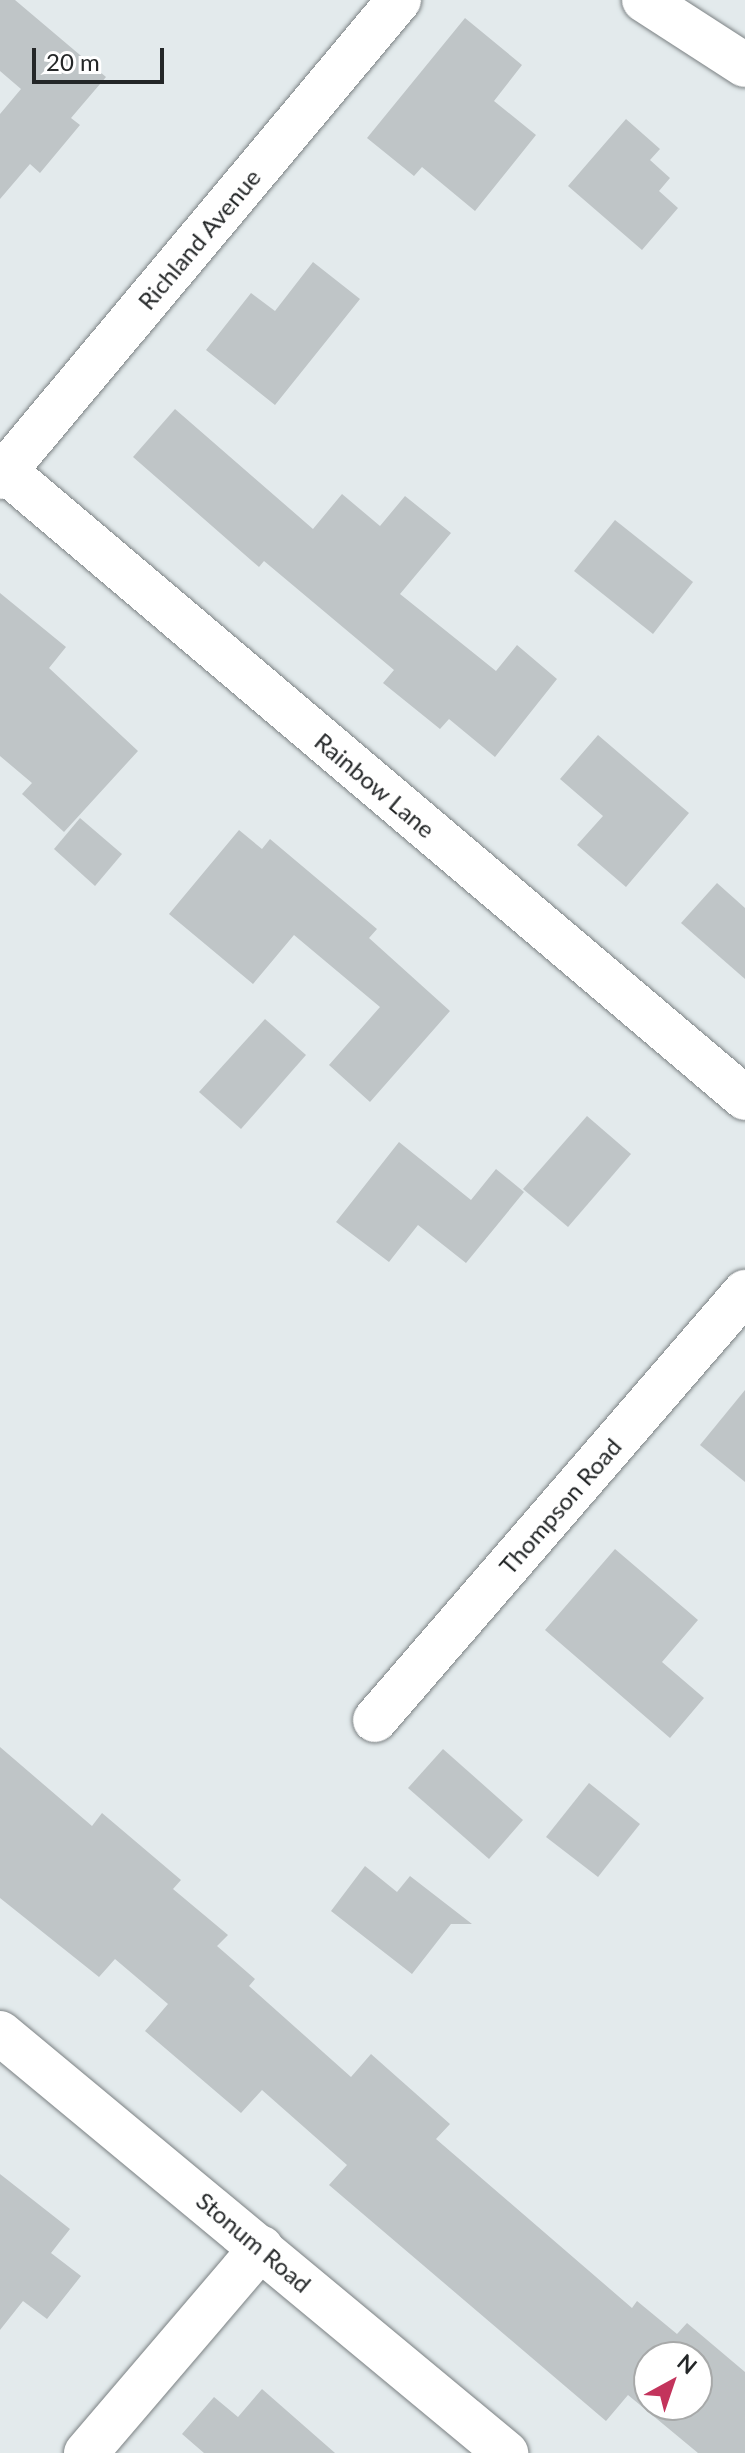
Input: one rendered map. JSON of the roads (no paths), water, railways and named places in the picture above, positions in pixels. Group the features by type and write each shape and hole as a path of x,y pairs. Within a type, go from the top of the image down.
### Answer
{"street":[{"name":"Richland Avenue","path":"2,474 399,0"},
{"path":"644,0 745,65"},
{"name":"Rainbow Lane","path":"2,474 745,1098"},
{"name":"Thompson Road","path":"375,1720 745,1292"},
{"name":"Stonum Road","path":"0,2033 506,2453"},
{"path":"86,2453 261,2248"}]}
